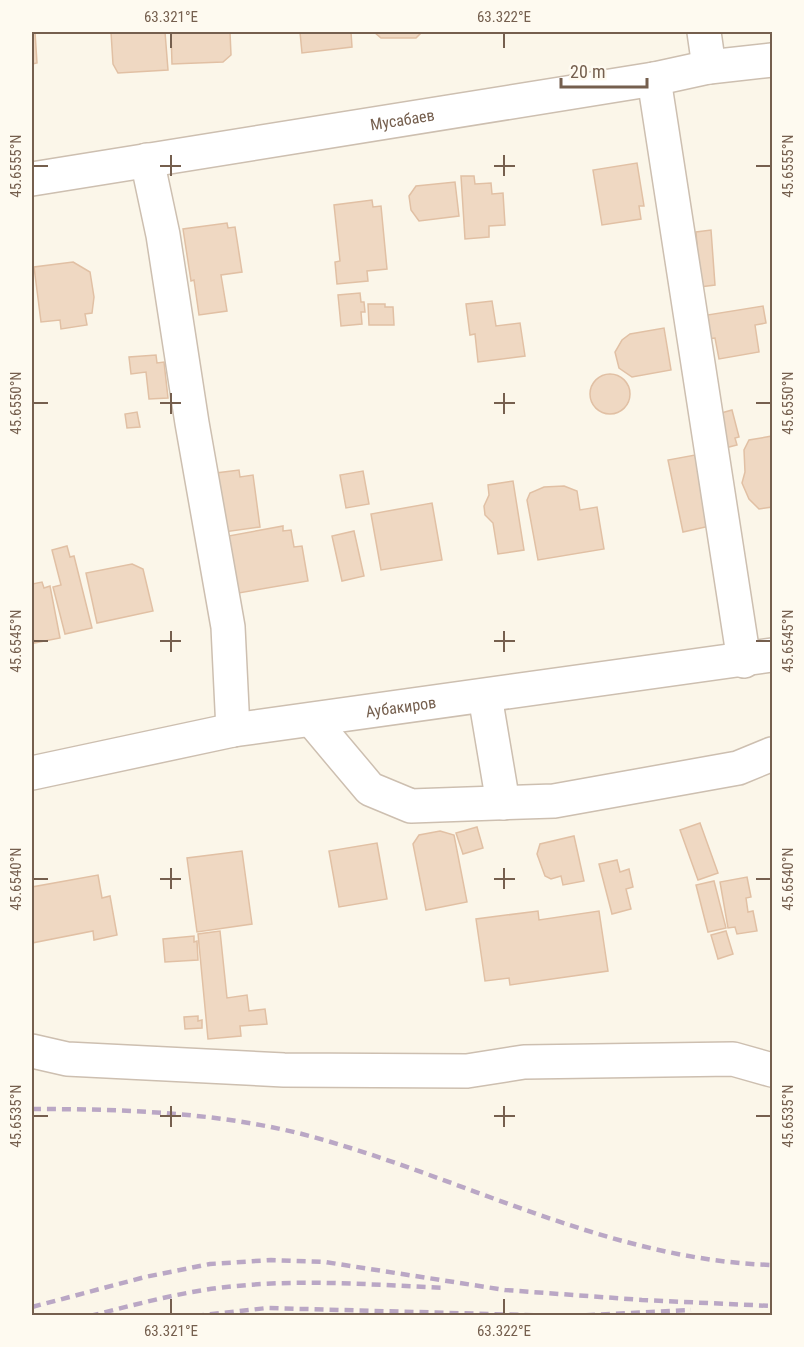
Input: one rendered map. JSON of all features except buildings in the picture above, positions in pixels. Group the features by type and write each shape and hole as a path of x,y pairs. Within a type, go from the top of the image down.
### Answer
{"street":[{"path":"704,32 709,67"},
{"name":"Мусабаев","path":"32,179 654,79 709,67 772,60"},
{"path":"654,79 758,658"},
{"path":"147,160 163,234 192,423 228,627 233,730"},
{"name":"Аубакиров","path":"32,772 233,730 758,658"},
{"path":"485,696 503,803"},
{"path":"312,720 370,789 411,806 554,801 738,768 772,754"},
{"path":"32,1052 67,1059 284,1070 467,1071 524,1062 733,1059 772,1070"}],"railway":[{"path":"32,1109 168,1113 269,1127 361,1151 592,1232 651,1248 711,1260 772,1265"},
{"path":"32,1307 145,1277 210,1264 271,1260 325,1262 505,1290 772,1306"},
{"path":"90,1316 181,1294 237,1286 315,1283 446,1288"},
{"path":"195,1316 267,1308 563,1316"},
{"path":"571,1316 691,1310"}]}
